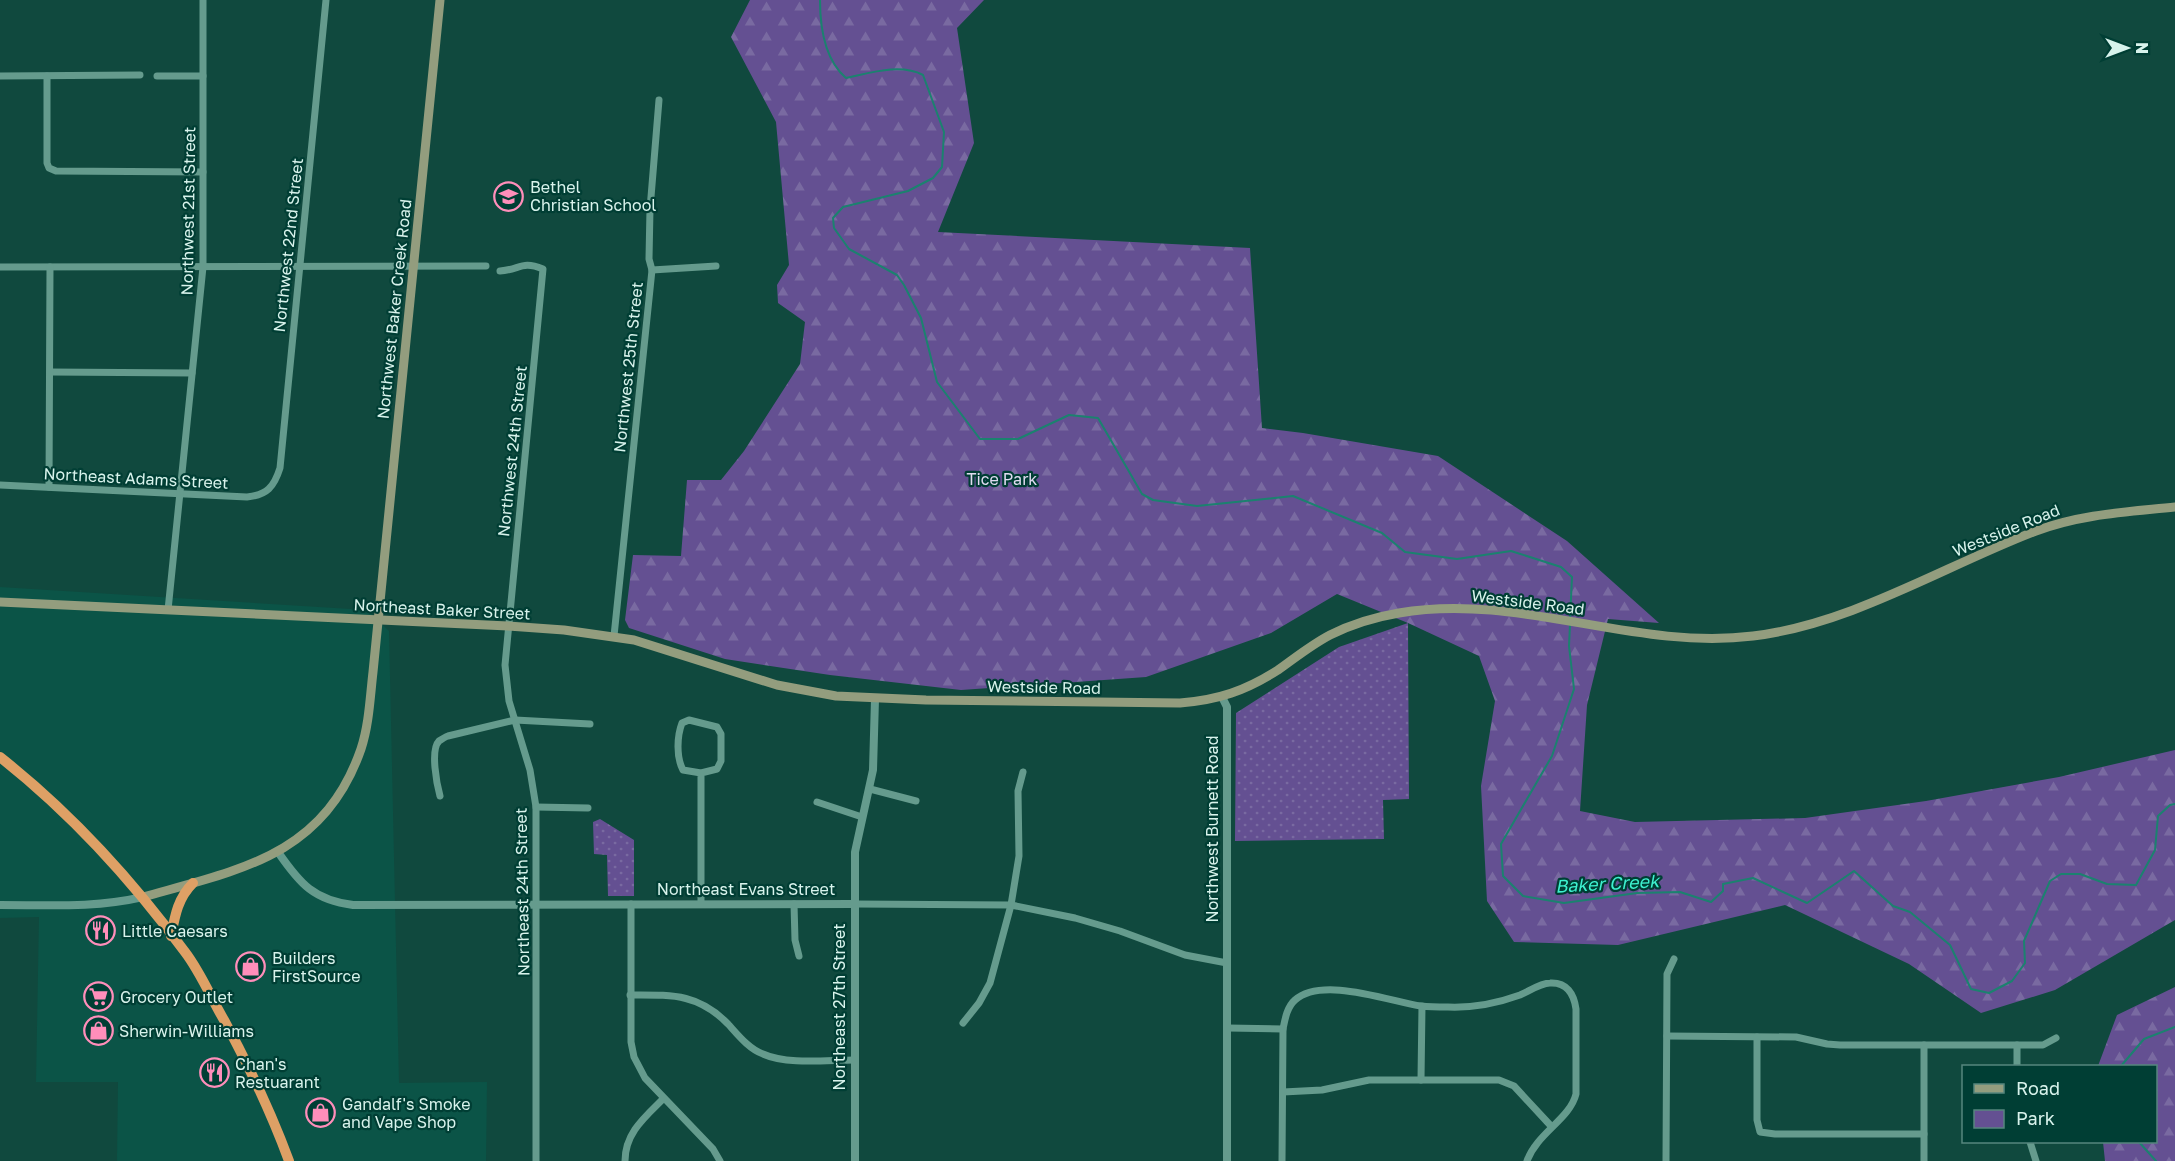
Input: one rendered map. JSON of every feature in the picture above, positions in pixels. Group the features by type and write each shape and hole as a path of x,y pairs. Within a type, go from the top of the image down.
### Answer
{"highway":[{"path":"0,758 50,799 105,854 143,897 186,954 241,1051 267,1105 289,1161"},
{"path":"171,936 177,907 185,891 193,883"}],"main road":[{"name":"Northwest Baker Creek Road","path":"143,897 241,869 278,852 302,835 328,810 353,769 366,728 440,0"},
{"name":"Westside Road","path":"875,699 1157,703 1203,701 1222,697 1263,678 1328,636 1361,622 1436,608 1479,609 1663,636 1727,639 1776,633 1882,597 2058,523 2105,514 2175,507"},
{"name":"Northeast Baker Street","path":"0,602 508,626 615,636 658,646 792,689 875,699"}],"street":[{"name":"Northwest 21st Street","path":"168,610 203,267 203,0"},
{"name":"Northwest 22nd Street","path":"269,491 276,482 280,468 326,0"},
{"path":"0,76 140,75"},
{"path":"47,76 47,163 49,168 56,171 203,172"},
{"path":"157,76 203,76"},
{"name":"Northwest 25th Street","path":"615,636 652,270 650,209 659,100"},
{"name":"Northwest 24th Street","path":"500,272 523,264 532,264 543,269 508,626"},
{"path":"0,267 486,266"},
{"path":"652,270 716,266"},
{"path":"49,487 50,267"},
{"path":"50,372 192,373"},
{"name":"Northeast Adams Street","path":"0,486 247,497 259,496 269,491"},
{"name":"Northeast 24th Street","path":"508,626 506,683 509,702 530,770 536,807 536,1161"},
{"name":"Northwest Burnett Road","path":"1222,697 1227,707 1227,1161"},
{"name":"Northeast 27th Street","path":"855,1161 855,852 870,789 874,761 875,699"},
{"path":"440,796 436,781 436,748 439,742 448,736 515,720 590,724"},
{"path":"689,720 717,728 721,734 721,761 717,769 701,773 683,770 679,763 679,731 682,723 689,720"},
{"path":"963,1023 979,1003 990,983 1011,905 1019,856 1017,791 1023,772"},
{"path":"701,773 701,904"},
{"path":"870,789 916,801"},
{"path":"817,802 862,817"},
{"path":"536,807 588,808"},
{"name":"Northeast Evans Street","path":"278,852 304,886 319,896 337,903 353,905 1011,905 1075,918 1120,931 1185,955 1227,963"},
{"path":"0,905 93,906 143,897"},
{"path":"631,904 630,995 631,1042 634,1057 645,1078 713,1149 720,1161"},
{"path":"794,904 795,940 799,956"},
{"path":"1666,1161 1667,974 1674,959"},
{"path":"1282,1161 1283,1029 1286,1014 1294,1000 1316,990 1363,994 1422,1006 1468,1007 1496,1003 1549,983 1559,984 1570,990 1574,996 1576,1094 1572,1107 1533,1146 1527,1161"},
{"path":"630,995 682,996 698,1001 711,1008 751,1047 774,1058 854,1060"},
{"path":"1421,1080 1422,1006"},
{"path":"1228,1028 1283,1029"},
{"path":"1667,1036 1796,1037 1833,1045 2017,1046 2043,1045 2056,1038"},
{"path":"1756,1037 1757,1120 1760,1132 1924,1134"},
{"path":"1924,1045 1924,1161"},
{"path":"2017,1046 2017,1065"},
{"path":"1283,1092 1322,1090 1370,1080 1499,1080 1514,1086 1551,1126"},
{"path":"625,1161 628,1140 634,1129 663,1099"},
{"path":"2030,1143 2036,1161"}],"shaded area":[{"path":"0,587 367,610 389,631 399,1083 487,1082 486,1161 117,1161 118,1082 36,1082 39,917 0,918"}],"green space":[{"name":"Tice Park","path":"750,0 984,0 957,28 974,143 938,232 1250,248 1262,428 1438,456 1567,541 1659,623 1608,619 1587,705 1580,811 1635,822 1805,818 1926,801 2059,777 2175,750 2175,920 2055,990 1981,1013 1909,964 1785,905 1618,945 1514,942 1487,901 1481,786 1495,701 1479,656 1408,623 1337,594 1271,633 1146,677 961,690 830,675 725,659 629,628 625,620 633,555 681,556 687,480 721,480 744,451 800,364 805,322 778,303 777,285 789,265 776,122 731,37"},
{"path":"1408,623 1409,799 1383,800 1384,839 1235,841 1236,713 1339,647"},
{"path":"600,819 634,840 634,896 608,896 607,855 594,854 593,822"},
{"path":"2175,987 2175,1161 2105,1161 2103,1143 2157,1143 2157,1065 2098,1065 2117,1015"}],"waterway":[{"name":"Baker Creek","path":"820,0 825,42 839,71 846,78 895,69 914,71 923,75 944,132 942,167 933,178 908,191 843,207 833,218 834,228 849,249 897,275 904,285 921,318 937,382 980,439 1018,439 1069,415 1098,418 1142,494 1153,500 1197,506 1293,496 1382,533 1405,552 1457,559 1511,551 1561,567 1572,577 1570,619"},
{"name":"Baker Creek","path":"1570,625 1569,646 1574,689 1552,756 1501,844 1503,876 1523,896 1564,903 1637,893 1680,892 1711,902 1723,891 1723,884 1753,878 1807,903 1854,871 1893,906 1910,912 1950,945 1971,989 1989,993 2012,981 2025,963 2024,941 2050,881 2061,874 2080,874 2107,884 2136,885 2155,850 2158,816 2170,805 2175,804"},
{"name":"Baker Creek","path":"2122,1065 2144,1039 2175,1027"},
{"name":"Baker Creek","path":"2140,1143 2156,1161"}],"place":[{"name":"Bethel Christian School","path":"509,196"},
{"name":"Little Caesars","path":"101,931"},
{"name":"Builders FirstSource","path":"251,967"},
{"name":"Grocery Outlet","path":"99,997"},
{"name":"Sherwin-Williams","path":"98,1031"},
{"name":"Chan's Restuarant","path":"214,1073"},
{"name":"Gandalf's Smoke and Vape Shop","path":"321,1113"}]}
